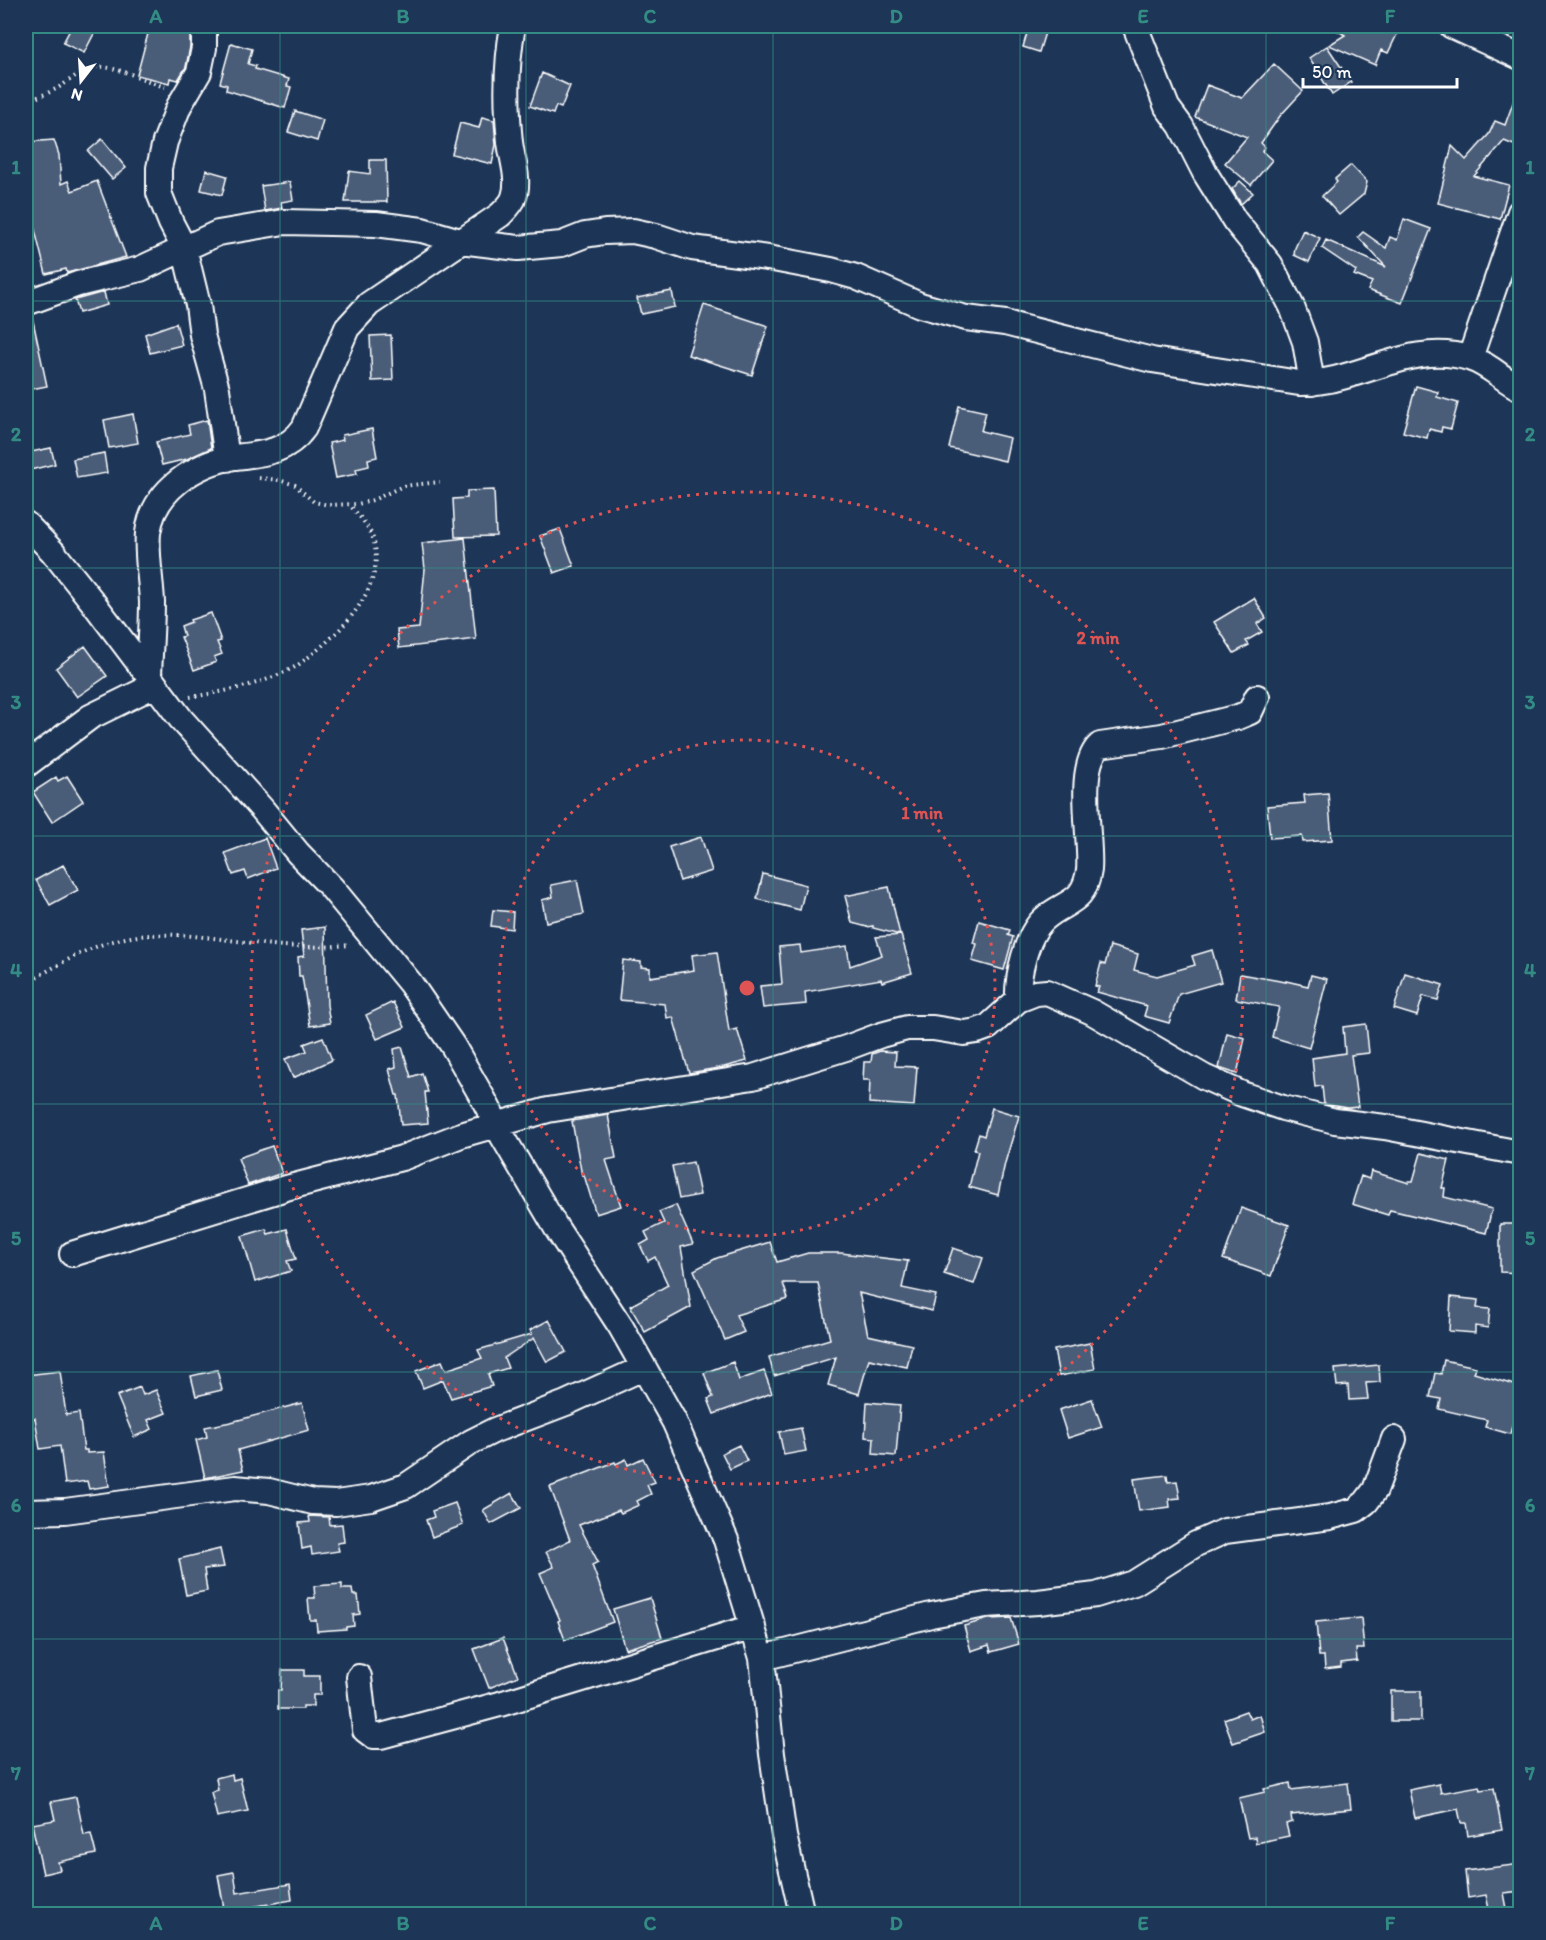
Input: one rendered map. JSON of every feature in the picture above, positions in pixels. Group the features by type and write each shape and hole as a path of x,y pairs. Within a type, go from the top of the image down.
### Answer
{"street":[{"path":"204,26 204,48 199,72 179,106 165,142 159,168 159,193 184,248 198,305 202,335 217,389 227,459"},
{"path":"156,687 148,541 152,518 174,484 207,464 266,453 286,446 297,438 304,428 347,328 369,304 508,208 514,198 516,183 510,140 507,67 513,26"},
{"path":"1135,26 1152,64 1167,107 1181,126 1205,173 1235,221 1270,264 1292,307 1305,342 1312,383"},
{"path":"1452,26 1521,57"},
{"path":"1470,358 1521,213"},
{"path":"26,303 78,284 140,269 218,233 284,222 376,224 422,230 460,241 518,248 562,244 585,235 633,231 692,248 768,258 831,270 856,277 920,305 966,318 1005,323 1112,351 1186,366 1312,383 1342,378 1416,354 1431,353 1470,358 1521,388"},
{"path":"30,534 53,552 156,687 379,943 437,1020 557,1228 621,1327 674,1421 726,1540 762,1658 784,1836 802,1914"},
{"path":"26,765 90,717 156,687"},
{"path":"1018,1000 1020,975 1029,943 1038,925 1046,917 1073,902 1081,894 1089,871 1086,784 1093,750 1100,745 1173,734 1238,717 1250,712 1257,697"},
{"path":"72,1254 286,1188 402,1158 461,1135 548,1110 753,1077 907,1028 933,1028 971,1033 988,1027 1018,1000 1036,993 1047,992 1064,998 1224,1087 1283,1108 1335,1121 1384,1127 1521,1153"},
{"path":"26,1512 65,1511 235,1488 269,1491 313,1502 336,1503 371,1498 406,1486 471,1442 495,1430 566,1404 643,1368"},
{"path":"762,1658 930,1615 986,1605 1096,1595 1134,1583 1196,1544 1225,1531 1330,1517 1356,1510 1375,1490 1394,1439"},
{"path":"359,1677 365,1730 373,1736 381,1736 500,1704 753,1627"}],"path":[{"path":"26,100 40,97 84,70 96,67 111,68 164,87 189,92"},
{"path":"251,477 279,480 295,485 314,502 329,505 373,500 403,486 440,482"},
{"path":"156,687 220,693 250,685 292,669 326,643 355,612 370,588 377,562 374,541 365,522 349,504"},
{"path":"26,983 87,949 123,938 150,936 228,939 304,947 379,943"}],"building":[{"path":"72,26 98,26 84,53 63,43"},
{"path":"150,26 190,27 190,47 186,67 178,80 170,78 169,83 137,75"},
{"path":"1029,26 1047,26 1039,52 1023,47"},
{"path":"1330,26 1401,26 1388,53 1381,50 1375,65 1329,45 1345,35"},
{"path":"231,43 252,49 248,64 256,66 255,69 289,79 287,86 291,87 285,108 226,90 227,85 220,83"},
{"path":"1327,46 1351,82 1332,95 1309,58"},
{"path":"1274,64 1303,91 1280,116 1261,143 1265,147 1262,151 1272,160 1251,185 1225,163 1247,137 1195,117 1207,85 1242,98"},
{"path":"542,73 570,86 561,108 556,106 553,114 530,106"},
{"path":"1518,89 1521,89 1521,148 1504,141 1474,176 1509,185 1500,219 1438,203 1452,146 1466,160 1489,134 1495,121 1505,125"},
{"path":"295,111 323,120 317,141 288,132"},
{"path":"482,117 494,120 496,145 492,164 452,154 460,123 479,128"},
{"path":"102,139 126,168 112,179 88,151"},
{"path":"54,140 59,155 61,184 68,181 72,191 97,181 126,257 67,273 66,269 46,274 26,194 26,142"},
{"path":"370,160 386,160 387,202 345,202 349,171 370,174"},
{"path":"1351,165 1367,182 1364,194 1339,215 1322,196 1337,182 1335,179"},
{"path":"206,170 227,176 222,195 201,190"},
{"path":"1240,181 1253,193 1241,204 1232,189"},
{"path":"290,182 293,200 281,202 282,208 265,211 261,186"},
{"path":"1404,219 1431,229 1402,303 1368,290 1372,282 1354,275 1356,271 1322,248 1326,240 1386,267 1358,237 1363,232 1386,248 1390,237 1397,240"},
{"path":"1303,230 1320,238 1309,262 1294,255"},
{"path":"672,291 675,307 641,314 637,298"},
{"path":"104,292 107,305 79,313 75,300"},
{"path":"704,305 768,326 752,375 688,355"},
{"path":"33,321 47,386 26,390 26,322"},
{"path":"176,323 182,345 150,353 145,334"},
{"path":"391,335 393,380 372,381 370,336"},
{"path":"1416,386 1438,392 1437,397 1458,403 1451,429 1442,427 1441,432 1429,429 1427,438 1403,432"},
{"path":"959,406 986,412 981,431 1010,438 1005,461 949,448"},
{"path":"133,414 138,443 109,448 104,420"},
{"path":"207,420 211,448 187,459 162,465 156,442 190,434 188,425"},
{"path":"372,429 377,457 368,459 369,466 356,469 357,474 336,478 329,443 343,440 342,435"},
{"path":"51,448 55,464 26,471 26,453"},
{"path":"104,453 107,473 77,478 73,459"},
{"path":"494,490 496,536 455,537 453,499 467,498 467,491"},
{"path":"560,529 574,566 554,573 540,536"},
{"path":"465,538 476,639 399,648 397,630 419,628 425,569 422,543"},
{"path":"1254,598 1266,618 1257,624 1262,632 1246,641 1249,645 1234,653 1214,622"},
{"path":"211,613 221,641 217,642 222,654 214,657 216,662 194,670 181,637 184,636 181,626 191,622 190,620"},
{"path":"85,646 107,676 77,697 56,668"},
{"path":"67,776 83,801 52,822 33,792 56,777 58,781"},
{"path":"1328,793 1332,840 1303,842 1302,836 1270,838 1267,806 1305,803 1304,795"},
{"path":"701,837 712,871 680,881 669,847"},
{"path":"265,838 276,868 248,879 245,871 233,875 225,853"},
{"path":"63,865 78,890 50,905 36,880"},
{"path":"763,874 806,885 800,910 757,899"},
{"path":"577,880 584,914 546,922 542,900 553,897 551,885"},
{"path":"889,887 900,935 873,928 873,926 867,927 852,923 845,896"},
{"path":"493,910 513,912 512,929 491,926"},
{"path":"979,921 1010,930 1008,935 1013,937 1004,970 972,961 977,944 973,943"},
{"path":"325,927 327,1005 330,1023 310,1026 302,976 299,976 298,957 304,956 301,930"},
{"path":"901,935 912,973 882,982 881,979 805,992 806,1004 763,1008 760,986 782,984 779,947 800,945 801,953 847,946 850,966 882,955 876,937"},
{"path":"1110,946 1138,954 1134,970 1157,976 1195,965 1192,956 1212,950 1221,982 1179,994 1169,1023 1144,1016 1147,1006 1097,992 1099,987 1095,986 1101,963 1105,965"},
{"path":"717,952 729,1031 737,1029 747,1061 689,1073 673,1017 667,1018 665,1004 619,1000 623,960 641,962 641,967 650,968 650,977 694,970 692,955"},
{"path":"1405,973 1443,985 1438,1000 1423,996 1417,1016 1394,1009"},
{"path":"1240,974 1308,986 1311,975 1327,979 1309,1048 1272,1037 1279,1007 1236,999"},
{"path":"393,1002 405,1027 377,1039 366,1015"},
{"path":"1366,1024 1369,1053 1351,1055 1358,1107 1348,1108 1324,1104 1322,1086 1315,1087 1312,1058 1345,1053 1343,1027"},
{"path":"1227,1033 1245,1038 1237,1074 1219,1068"},
{"path":"323,1037 332,1060 293,1078 285,1059 307,1051 304,1044"},
{"path":"402,1047 411,1077 422,1073 428,1092 425,1092 428,1123 401,1125 398,1095 396,1095 389,1069 396,1067 394,1049"},
{"path":"880,1051 896,1052 895,1066 917,1067 914,1106 869,1103 870,1080 863,1080 864,1062 871,1062 872,1054"},
{"path":"992,1108 1019,1116 998,1195 969,1187 978,1151 974,1150 979,1134 984,1136"},
{"path":"608,1115 616,1158 606,1160 621,1206 596,1214 584,1175 582,1176 572,1121"},
{"path":"272,1146 282,1173 248,1185 238,1158"},
{"path":"1421,1153 1449,1160 1442,1188 1445,1188 1444,1197 1492,1209 1486,1233 1390,1210 1388,1215 1352,1204 1361,1176 1369,1179 1371,1171 1409,1183 1413,1181"},
{"path":"693,1162 700,1195 679,1199 672,1166"},
{"path":"676,1205 693,1244 681,1247 691,1307 645,1332 630,1306 668,1285 655,1257 648,1261 640,1245 649,1240 645,1232 664,1223 659,1212"},
{"path":"1241,1208 1289,1225 1271,1276 1223,1259"},
{"path":"1500,1224 1521,1224 1521,1273 1500,1272"},
{"path":"266,1229 268,1234 287,1229 296,1259 287,1261 291,1271 255,1282 242,1236"},
{"path":"770,1242 777,1262 808,1253 841,1253 908,1261 902,1288 936,1295 932,1311 859,1293 868,1335 912,1345 907,1367 869,1359 859,1394 828,1385 836,1357 774,1376 769,1357 830,1339 818,1283 783,1283 788,1299 736,1315 744,1332 725,1340 694,1270 717,1258"},
{"path":"953,1248 983,1258 974,1284 944,1274"},
{"path":"1451,1297 1478,1300 1477,1308 1490,1309 1488,1328 1475,1326 1475,1333 1449,1331"},
{"path":"549,1320 566,1352 547,1362 534,1338 504,1358 508,1368 488,1374 492,1386 451,1398 443,1380 423,1388 416,1371 442,1361 446,1370 482,1358 478,1350 532,1334 530,1330"},
{"path":"1090,1343 1095,1369 1059,1376 1054,1350"},
{"path":"1444,1360 1476,1367 1474,1373 1521,1387 1521,1421 1514,1419 1510,1434 1485,1427 1487,1420 1439,1409 1441,1399 1430,1397 1435,1373 1441,1374"},
{"path":"733,1362 739,1380 764,1371 772,1393 714,1414 708,1399 713,1397 704,1373"},
{"path":"1379,1365 1380,1382 1366,1383 1368,1399 1349,1400 1348,1385 1337,1386 1335,1369"},
{"path":"217,1370 222,1390 196,1396 191,1376"},
{"path":"60,1371 66,1415 79,1413 84,1450 87,1450 87,1453 104,1452 109,1486 89,1489 87,1481 65,1484 60,1446 40,1449 35,1418 26,1420 26,1375"},
{"path":"140,1387 143,1395 156,1390 166,1413 148,1420 152,1429 134,1437 117,1396"},
{"path":"1092,1399 1102,1427 1068,1438 1059,1410"},
{"path":"867,1402 900,1405 896,1456 873,1454 874,1438 865,1437"},
{"path":"302,1403 309,1430 238,1450 243,1470 205,1478 196,1440 207,1437 205,1427"},
{"path":"801,1428 806,1451 784,1455 779,1432"},
{"path":"739,1445 747,1461 730,1469 722,1453"},
{"path":"643,1458 655,1482 647,1485 651,1494 637,1501 639,1505 621,1513 619,1510 579,1525 598,1562 592,1565 613,1622 565,1640 558,1621 560,1620 540,1573 554,1567 546,1552 570,1540 550,1487 615,1462 616,1464 626,1459 628,1465"},
{"path":"1167,1475 1168,1482 1177,1481 1180,1498 1169,1499 1170,1507 1139,1511 1134,1479"},
{"path":"512,1493 521,1508 491,1524 483,1510"},
{"path":"455,1503 463,1525 432,1537 426,1520 434,1517 432,1511"},
{"path":"309,1516 329,1517 330,1525 342,1524 344,1542 337,1543 339,1551 312,1555 311,1547 302,1549 299,1523 310,1522"},
{"path":"220,1549 224,1567 204,1569 207,1591 186,1595 179,1559"},
{"path":"342,1584 342,1589 352,1589 353,1595 358,1595 360,1614 353,1615 354,1626 346,1627 346,1629 317,1631 316,1620 310,1620 308,1598 315,1598 314,1586"},
{"path":"650,1598 662,1638 625,1649 613,1609"},
{"path":"1011,1618 1019,1644 991,1652 989,1645 971,1651 964,1626 988,1619"},
{"path":"1361,1618 1364,1649 1356,1649 1357,1661 1341,1663 1341,1667 1325,1669 1324,1656 1319,1656 1316,1622"},
{"path":"503,1638 518,1676 489,1688 474,1649"},
{"path":"282,1670 304,1670 304,1676 320,1676 320,1695 313,1695 313,1706 303,1706 303,1709 278,1709 278,1690 281,1690"},
{"path":"1391,1691 1421,1691 1421,1721 1391,1721"},
{"path":"1246,1711 1250,1719 1260,1715 1265,1732 1233,1743 1224,1719"},
{"path":"232,1774 233,1780 240,1778 248,1811 217,1817 211,1792 218,1790 216,1778"},
{"path":"1290,1783 1291,1790 1348,1783 1351,1809 1291,1815 1292,1822 1286,1824 1289,1836 1256,1843 1255,1837 1248,1838 1239,1798"},
{"path":"1439,1784 1441,1793 1479,1786 1480,1790 1494,1788 1502,1830 1468,1836 1466,1823 1461,1823 1458,1809 1415,1818 1409,1790"},
{"path":"76,1797 84,1835 91,1834 96,1854 58,1862 60,1870 43,1874 32,1824 55,1820 51,1802"},
{"path":"1521,1864 1521,1891 1504,1893 1508,1914 1490,1914 1486,1895 1468,1898 1465,1871"},
{"path":"234,1872 237,1893 290,1884 292,1900 240,1909 241,1914 225,1914 218,1875"}]}
